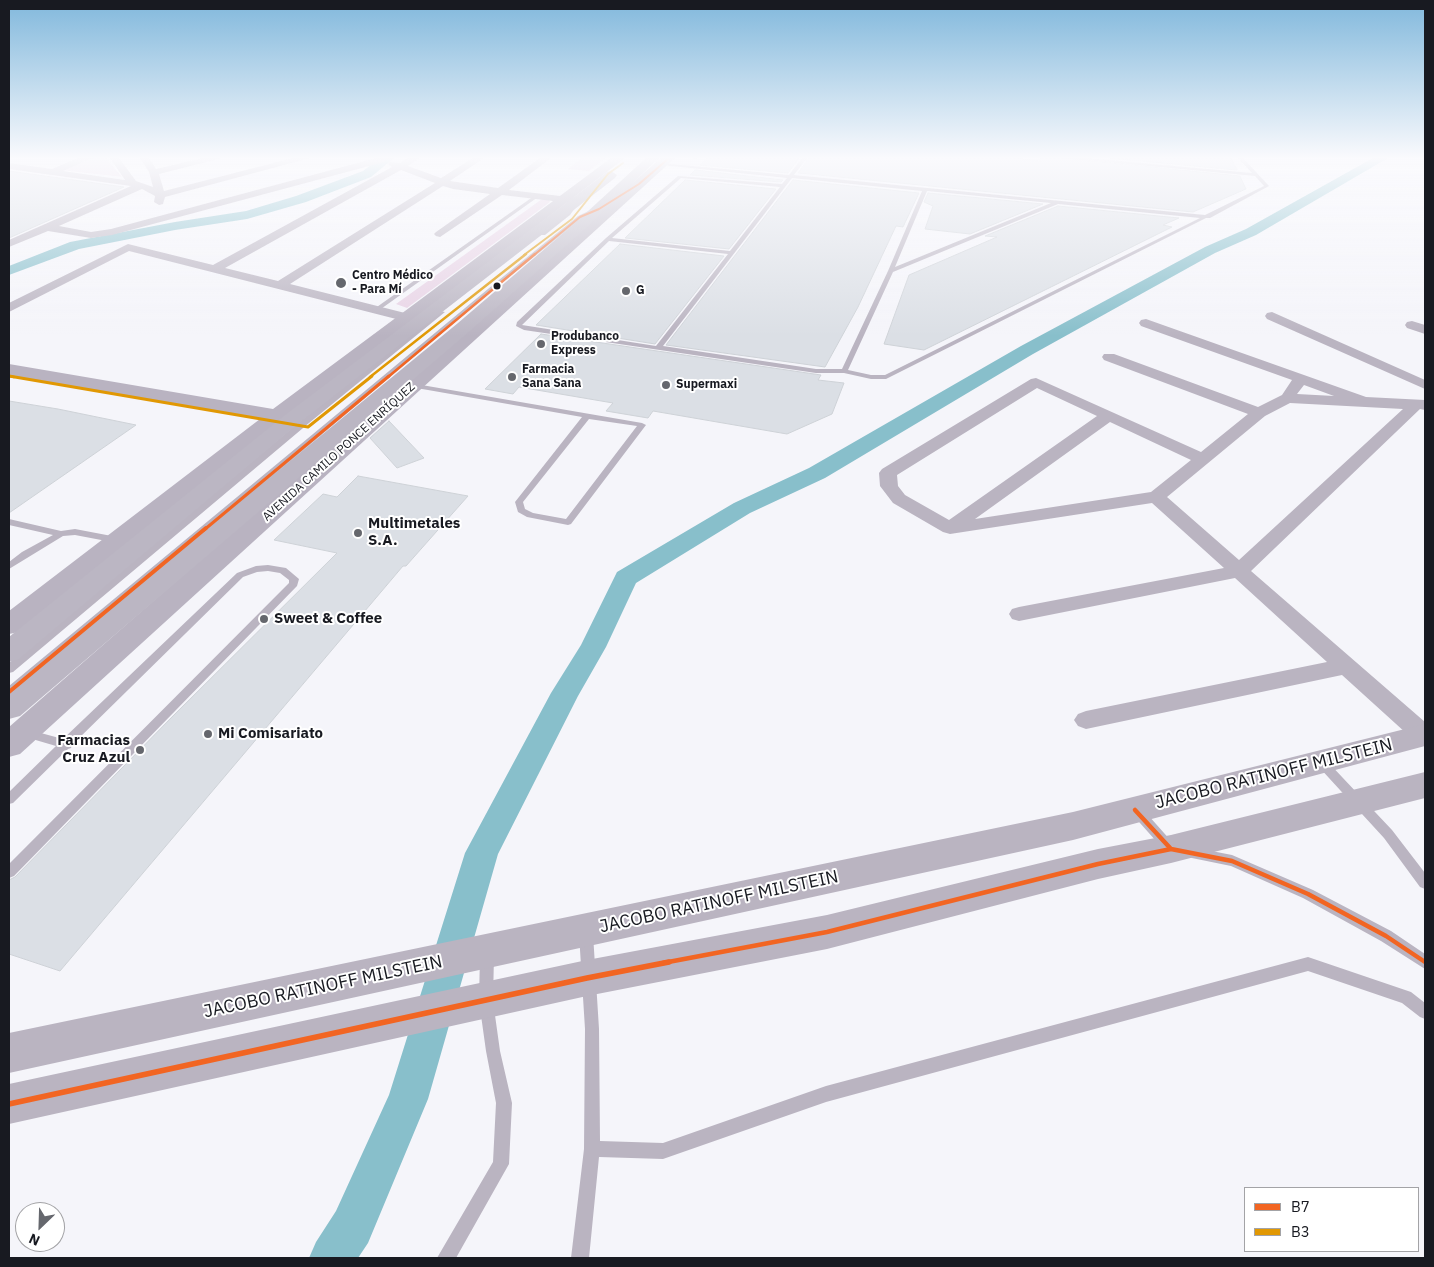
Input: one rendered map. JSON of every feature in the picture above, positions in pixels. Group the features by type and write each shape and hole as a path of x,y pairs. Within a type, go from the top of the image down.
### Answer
{"main road":[{"name":"AVENIDA CAMILO PONCE ENRÍQUEZ","path":"9,652 407,325 543,217"},
{"name":"AVENIDA CAMILO PONCE ENRÍQUEZ","path":"407,325 439,307 564,217"},
{"name":"AVENIDA CAMILO PONCE ENRÍQUEZ","path":"9,708 464,326 556,246 580,231 584,217"},
{"name":"AVENIDA CAMILO PONCE ENRÍQUEZ","path":"16,739 413,385 597,217"},
{"path":"9,370 292,419"},
{"name":"AVENIDA CAMILO PONCE ENRÍQUEZ","path":"9,625 118,541 292,419"}],"street":[{"path":"9,244 68,217"},
{"path":"45,227 91,235 162,217"},
{"path":"216,268 309,217"},
{"path":"281,286 389,217"},
{"path":"440,234 463,217"},
{"path":"9,308 128,247 376,310 407,325"},
{"path":"1272,316 1425,385"},
{"path":"1146,323 1360,400"},
{"path":"1412,325 1425,330"},
{"path":"1109,357 1259,413"},
{"path":"1203,459 1036,382 888,473 889,486 899,499 950,528 1156,497 1203,459 1259,413 1287,398 1300,379"},
{"path":"1287,398 1421,404"},
{"path":"1019,614 1239,571 1421,404"},
{"path":"950,528 1109,415"},
{"path":"1156,497 1425,736"},
{"path":"1086,720 1345,666"},
{"name":"JACOBO RATINOFF MILSTEIN","path":"9,1054 1073,826 1425,736"},
{"path":"9,1104 587,978 827,932 1098,864 1171,849 1425,786"}],"lane":[{"path":"376,310 508,217"},
{"name":"AVENIDA CAMILO PONCE ENRÍQUEZ","path":"9,669 292,419 458,298 564,217"},
{"name":"AVENIDA CAMILO PONCE ENRÍQUEZ","path":"9,692 580,217"},
{"path":"633,217 519,323 519,326 816,371 844,371 871,377 886,377 1208,217"},
{"path":"658,348 760,217"},
{"path":"844,371 891,271 914,217"},
{"path":"891,271 1021,217"},
{"path":"608,239 732,254"},
{"path":"413,385 642,425 568,522 530,515 521,510 519,502 588,416"},
{"path":"9,522 61,534"},
{"path":"9,566 24,554 61,534 75,532 118,541"},
{"path":"9,799 67,745 240,575 256,569 268,568 283,570 294,579 294,584 9,872"},
{"path":"16,739 67,745"},
{"path":"1322,762 1388,834 1425,883"},
{"path":"1135,810 1171,849 1232,861 1308,894 1386,936 1425,962"},
{"path":"580,1258 592,1149 592,1029 587,978 586,930"},
{"path":"446,1258 501,1164 504,1103 493,1051 486,1001 487,952"},
{"path":"592,1149 663,1151 826,1094 1308,964 1406,996 1425,1012"}],"shaded area":[{"path":"517,217 530,217 407,308 396,304"}],"building":[{"path":"9,217 56,217 9,238"},
{"path":"647,217 754,217 729,249 625,238"},
{"path":"764,217 908,217 903,227 896,226 858,307 825,367 666,345"},
{"path":"929,217 1011,217 970,234 925,229"},
{"path":"1031,217 1179,218 1163,225 1172,227 924,350 884,344 909,275 997,237 985,236"},
{"name":"G","path":"620,244 724,256 655,344 536,325"},
{"name":"Supermaxi","path":"541,334 821,375 818,380 844,383 832,414 787,434 653,411 648,418 606,411 613,403 519,387 513,394 485,389"},
{"path":"9,401 58,409 136,425 9,513"},
{"path":"389,421 424,458 397,468 370,438"},
{"name":"Mi Comisariato","path":"358,476 468,496 406,566 403,566 60,971 9,954 9,880 15,877 337,553 274,540 323,494 337,497"}],"waterway":[{"path":"9,271 75,245 233,217"},
{"path":"332,1258 352,1227 408,1099 482,853 565,693 593,647 626,578 742,508 817,473 1027,350 1210,250 1251,232 1277,217"}],"transit line":[{"name":"B3","path":"9,376 308,427 462,303 573,217"},
{"name":"B7","path":"9,692 580,217"},
{"name":"B7","path":"1135,810 1171,849 1232,861 1308,894 1386,936 1425,962"},
{"name":"B7","path":"9,1104 587,978 827,932 1098,864 1171,849"}],"place":[{"name":"Centro Médico - Para Mí","path":"341,283"},
{"name":"G","path":"626,291"},
{"name":"Produbanco Express","path":"541,344"},
{"name":"Farmacia Sana Sana","path":"512,377"},
{"name":"Supermaxi","path":"666,385"},
{"name":"Multimetales S.A.","path":"358,533"},
{"name":"Sweet & Coffee","path":"264,619"},
{"name":"Mi Comisariato","path":"208,734"},
{"name":"Farmacias Cruz Azul","path":"140,750"}]}
